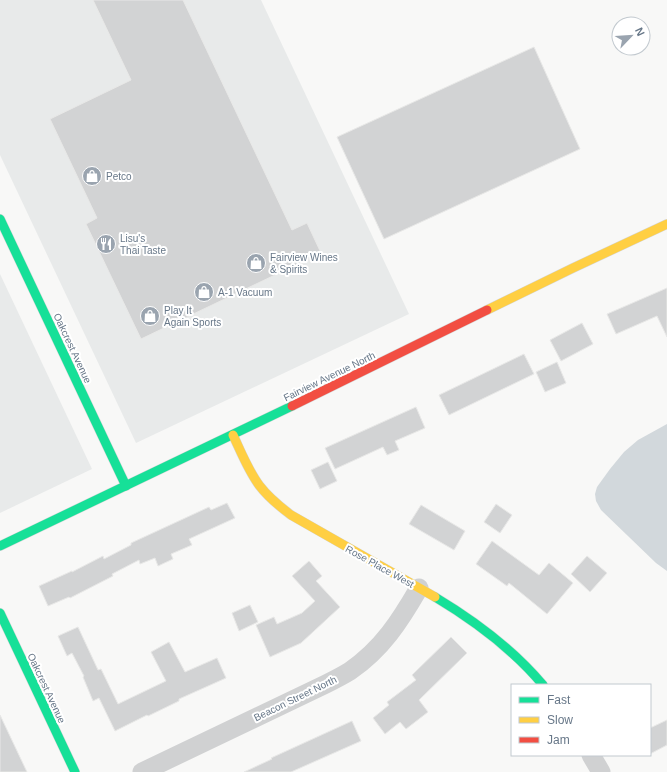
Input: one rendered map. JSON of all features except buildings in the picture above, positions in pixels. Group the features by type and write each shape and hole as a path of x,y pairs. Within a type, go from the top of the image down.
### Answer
{"street":[{"name":"Oakcrest Avenue","path":"0,219 126,486"},
{"name":"Fairview Avenue North","path":"0,546 233,435 573,268 667,224"},
{"name":"Rose Place West","path":"233,435 259,484 274,502 299,520 419,588 474,622 501,643 532,672 542,684"},
{"name":"Beacon Street North","path":"142,772 326,684 350,671 372,653 392,631 419,588"},
{"name":"Oakcrest Avenue","path":"0,613 75,772"},
{"path":"592,756 601,772"}],"shaded area":[{"path":"0,0 261,0 409,314 136,443 0,155"},
{"path":"0,274 92,469 0,513"},
{"path":"667,424 667,571 656,563 601,510 596,501 595,494 597,487 624,452 638,440"}],"traffic: fast":[{"path":"0,219 126,486"},
{"path":"0,546 292,406"},
{"path":"435,597 493,636 519,659 542,684"},
{"path":"0,613 75,772"}],"traffic: slow":[{"path":"487,310 667,224"},
{"path":"233,435 245,461 259,485 282,508 291,515 435,597"}],"traffic: jam":[{"path":"292,406 487,310"}],"place":[{"name":"Petco","path":"92,176"},
{"name":"Lisu's Thai Taste","path":"106,244"},
{"name":"Fairview Wines & Spirits","path":"256,263"},
{"name":"A-1 Vacuum","path":"204,292"},
{"name":"Play It Again Sports","path":"150,316"}]}
